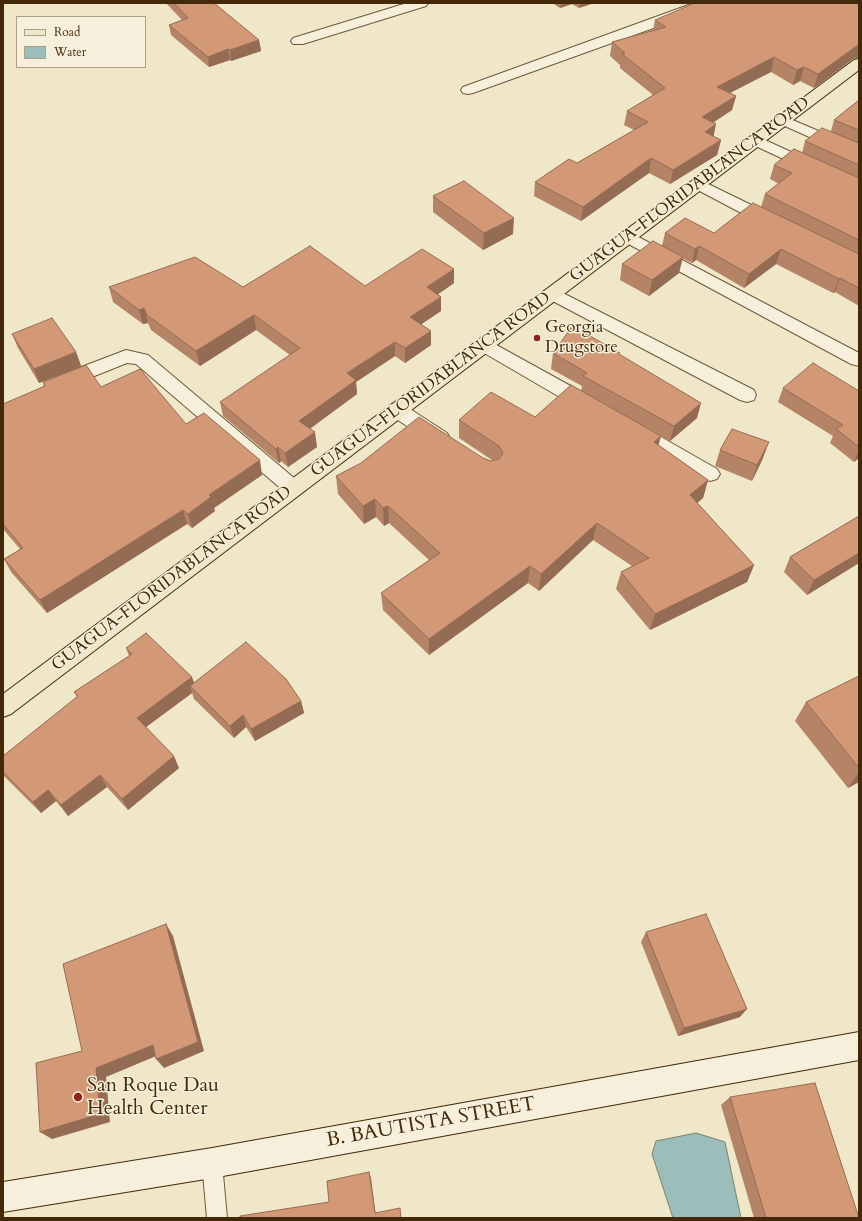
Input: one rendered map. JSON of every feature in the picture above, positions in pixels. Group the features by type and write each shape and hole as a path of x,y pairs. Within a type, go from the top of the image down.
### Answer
{"main road":[{"name":"GUAGUA-FLORIDABLANCA ROAD","path":"3,707 397,410 485,346 754,140 858,65"}],"street":[{"path":"298,41 421,3"},
{"path":"468,90 704,5 702,3"},
{"path":"783,120 859,154"},
{"path":"754,140 859,189"},
{"path":"698,184 789,230"},
{"path":"628,236 858,360"},
{"path":"553,294 747,396"},
{"path":"485,346 710,474"},
{"path":"46,389 126,356 142,359 167,378 293,488"},
{"path":"397,410 457,449"},
{"name":"B. BAUTISTA STREET","path":"3,1197 212,1163 859,1046"}],"lane":[{"path":"212,1163 217,1218"}],"water":[{"path":"696,1133 725,1142 741,1218 673,1218 652,1154 656,1141"}],"building":[{"path":"174,3 214,3 259,40 230,50 228,49 208,57 169,25 188,18"},
{"path":"695,3 859,3 859,45 818,74 804,67 797,70 774,57 717,87 736,96 702,117 716,124 705,132 721,140 673,170 651,158 583,207 535,182 569,159 577,163 648,122 627,111 665,88 622,54 625,53 612,42 666,27 655,20"},
{"path":"859,100 859,130 834,120"},
{"path":"822,128 859,143 859,165 805,141"},
{"path":"794,149 859,178 859,240 765,194 792,173 774,165"},
{"path":"464,181 514,218 484,233 433,196"},
{"path":"753,203 859,254 859,288 781,249 749,274 699,246 695,249 665,233 685,218 714,233"},
{"path":"653,241 683,257 652,280 622,264"},
{"path":"310,246 365,286 422,249 454,269 427,287 441,297 410,317 431,331 405,348 395,342 347,373 356,380 299,421 315,432 285,453 278,447 276,449 220,402 300,348 254,315 196,351 147,315 144,308 139,310 109,287 195,257 243,287"},
{"path":"52,318 76,352 34,369 12,334"},
{"path":"571,328 582,333 583,332 620,353 619,354 701,403 674,426 583,376 587,373 553,353"},
{"path":"813,363 859,391 859,447 836,429 843,425 783,388"},
{"path":"86,365 101,387 140,369 186,424 204,413 260,460 209,495 211,497 188,514 183,510 40,600 4,559 23,548 3,524 3,404 45,386 43,382"},
{"path":"571,385 661,436 654,442 708,480 690,495 754,565 655,614 621,572 649,558 597,523 541,574 530,566 429,639 381,593 440,553 388,506 383,508 375,499 363,506 336,476 361,463 419,417 483,458 491,461 499,459 503,453 499,446 459,420 491,392 535,417"},
{"path":"732,429 769,442 757,465 720,450"},
{"path":"859,516 859,553 814,580 790,557"},
{"path":"146,633 192,677 137,718 174,756 122,799 100,775 61,805 48,790 33,802 3,772 3,756 78,696 74,692 132,654 126,648"},
{"path":"246,642 286,679 301,701 251,729 243,715 230,726 190,686"},
{"path":"859,676 859,768 806,702"},
{"path":"706,914 747,1009 684,1028 646,932"},
{"path":"166,924 198,1042 156,1059 153,1045 96,1068 100,1114 40,1132 36,1063 82,1051 63,964"},
{"path":"815,1083 859,1218 766,1218 730,1097"},
{"path":"369,1172 375,1213 400,1208 401,1218 240,1218 240,1216 329,1202 327,1181"}],"place":[{"name":"Georgia Drugstore","path":"537,338"},
{"name":"San Roque Dau Health Center","path":"78,1097"}]}
